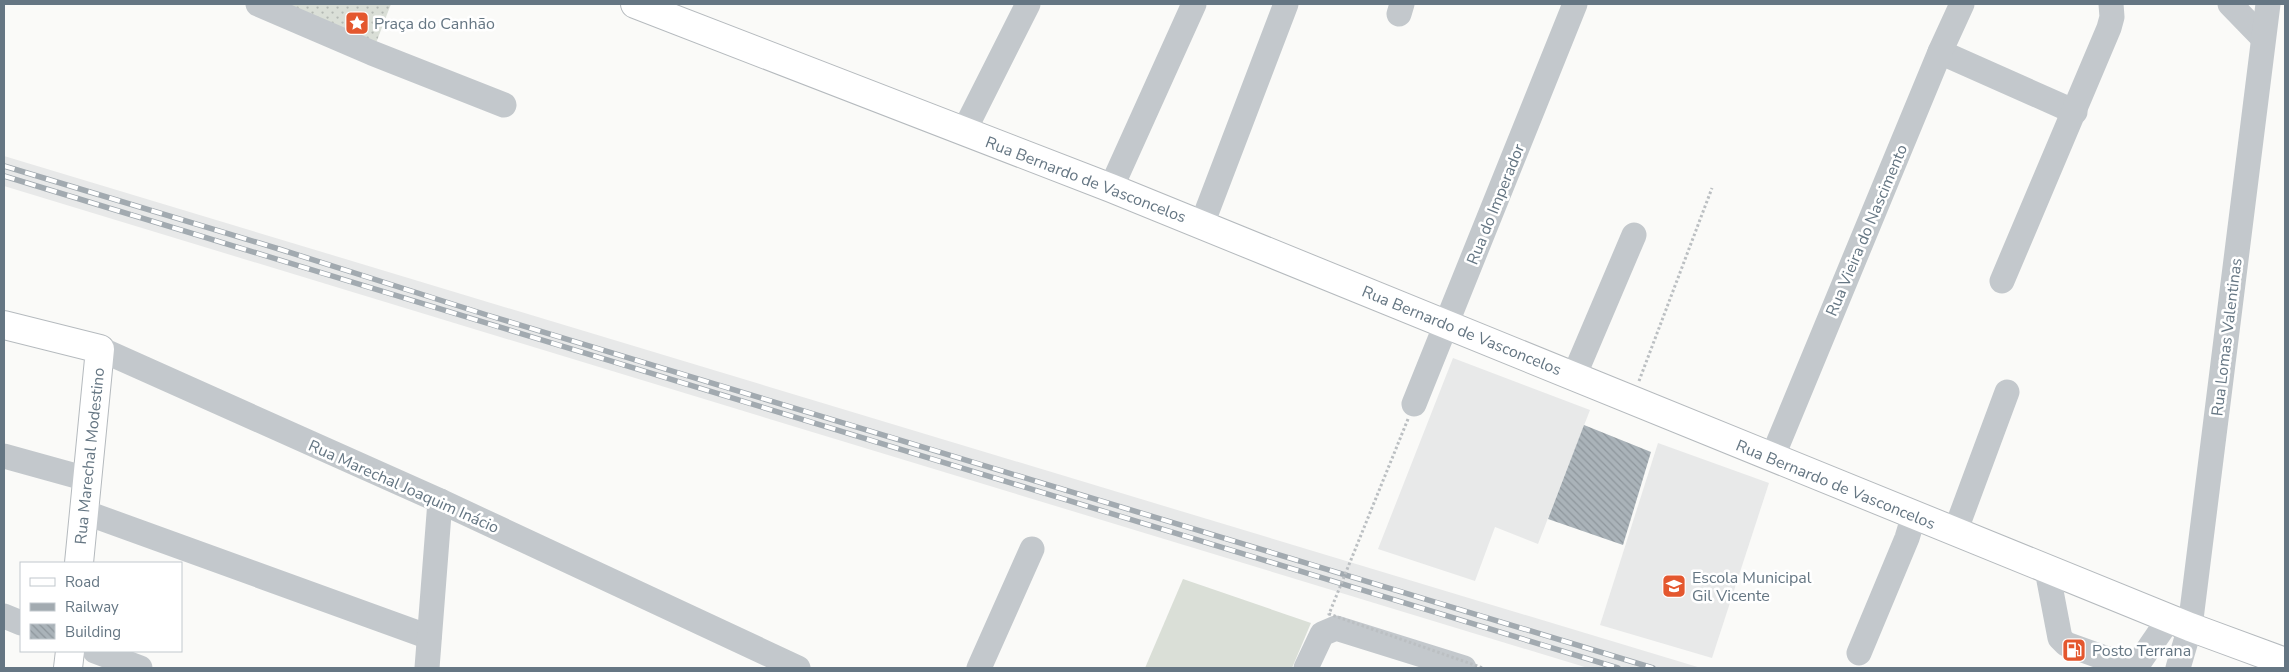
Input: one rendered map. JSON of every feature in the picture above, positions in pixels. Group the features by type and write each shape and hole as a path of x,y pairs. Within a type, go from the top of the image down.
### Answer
{"main road":[{"name":"Rua Bernardo de Vasconcelos","path":"635,4 1202,224 2047,570 2285,662"},
{"name":"Rua Marechal Joaquim Inácio","path":"4,325 100,349"},
{"name":"Rua Marechal Modestino","path":"79,562 100,349"},
{"path":"68,668 70,652"}],"street":[{"path":"258,4 372,53 504,105"},
{"path":"964,131 1028,4"},
{"path":"1111,188 1194,4"},
{"path":"1202,224 1286,4"},
{"name":"Rua do Imperador","path":"1411,412 1576,4"},
{"name":"Rua Vieira do Nascimento","path":"1779,460 1940,52 1962,4"},
{"path":"2002,282 2109,28 2112,17 2111,4"},
{"path":"2230,4 2263,38"},
{"name":"Rua Lomas Valentinas","path":"2178,668 2180,623 2268,4"},
{"path":"1940,52 2075,112"},
{"path":"1574,376 1634,235"},
{"name":"Rua Marechal Joaquim Inácio","path":"100,349 440,501 798,668"},
{"path":"1955,532 2008,392"},
{"path":"4,456 87,479"},
{"path":"427,668 440,501"},
{"path":"84,512 430,637"},
{"path":"1859,653 1907,538 1914,515"},
{"path":"979,668 1032,549"},
{"path":"2047,570 2060,638 2066,644 2127,666 2135,666 2180,623"},
{"path":"4,616 20,622"},
{"path":"1306,668 1322,634 1336,628 1464,668"},
{"path":"98,652 140,668"}],"path":[{"path":"1632,400 1712,188"},
{"path":"1411,412 1329,614 1483,668"}],"shaded area":[{"name":"Praça do Canhão","path":"285,4 391,4 376,43"},
{"path":"4,156 1701,668 1588,668 4,186"},
{"path":"1453,358 1590,410 1538,544 1495,527 1475,581 1378,549"},
{"name":"Escola Municipal Gil Vicente","path":"1658,443 1769,483 1712,658 1600,625"},
{"path":"1183,579 1311,623 1292,668 1145,668"}],"building":[{"path":"1584,425 1651,452 1623,545 1548,519"}],"railway":[{"path":"4,166 279,249 487,315 1653,668"},
{"path":"4,176 1618,668"}],"place":[{"name":"Praça do Canhão","path":"357,23"},
{"name":"Escola Municipal Gil Vicente","path":"1674,586"},
{"name":"Posto Terrana","path":"2074,650"}]}
